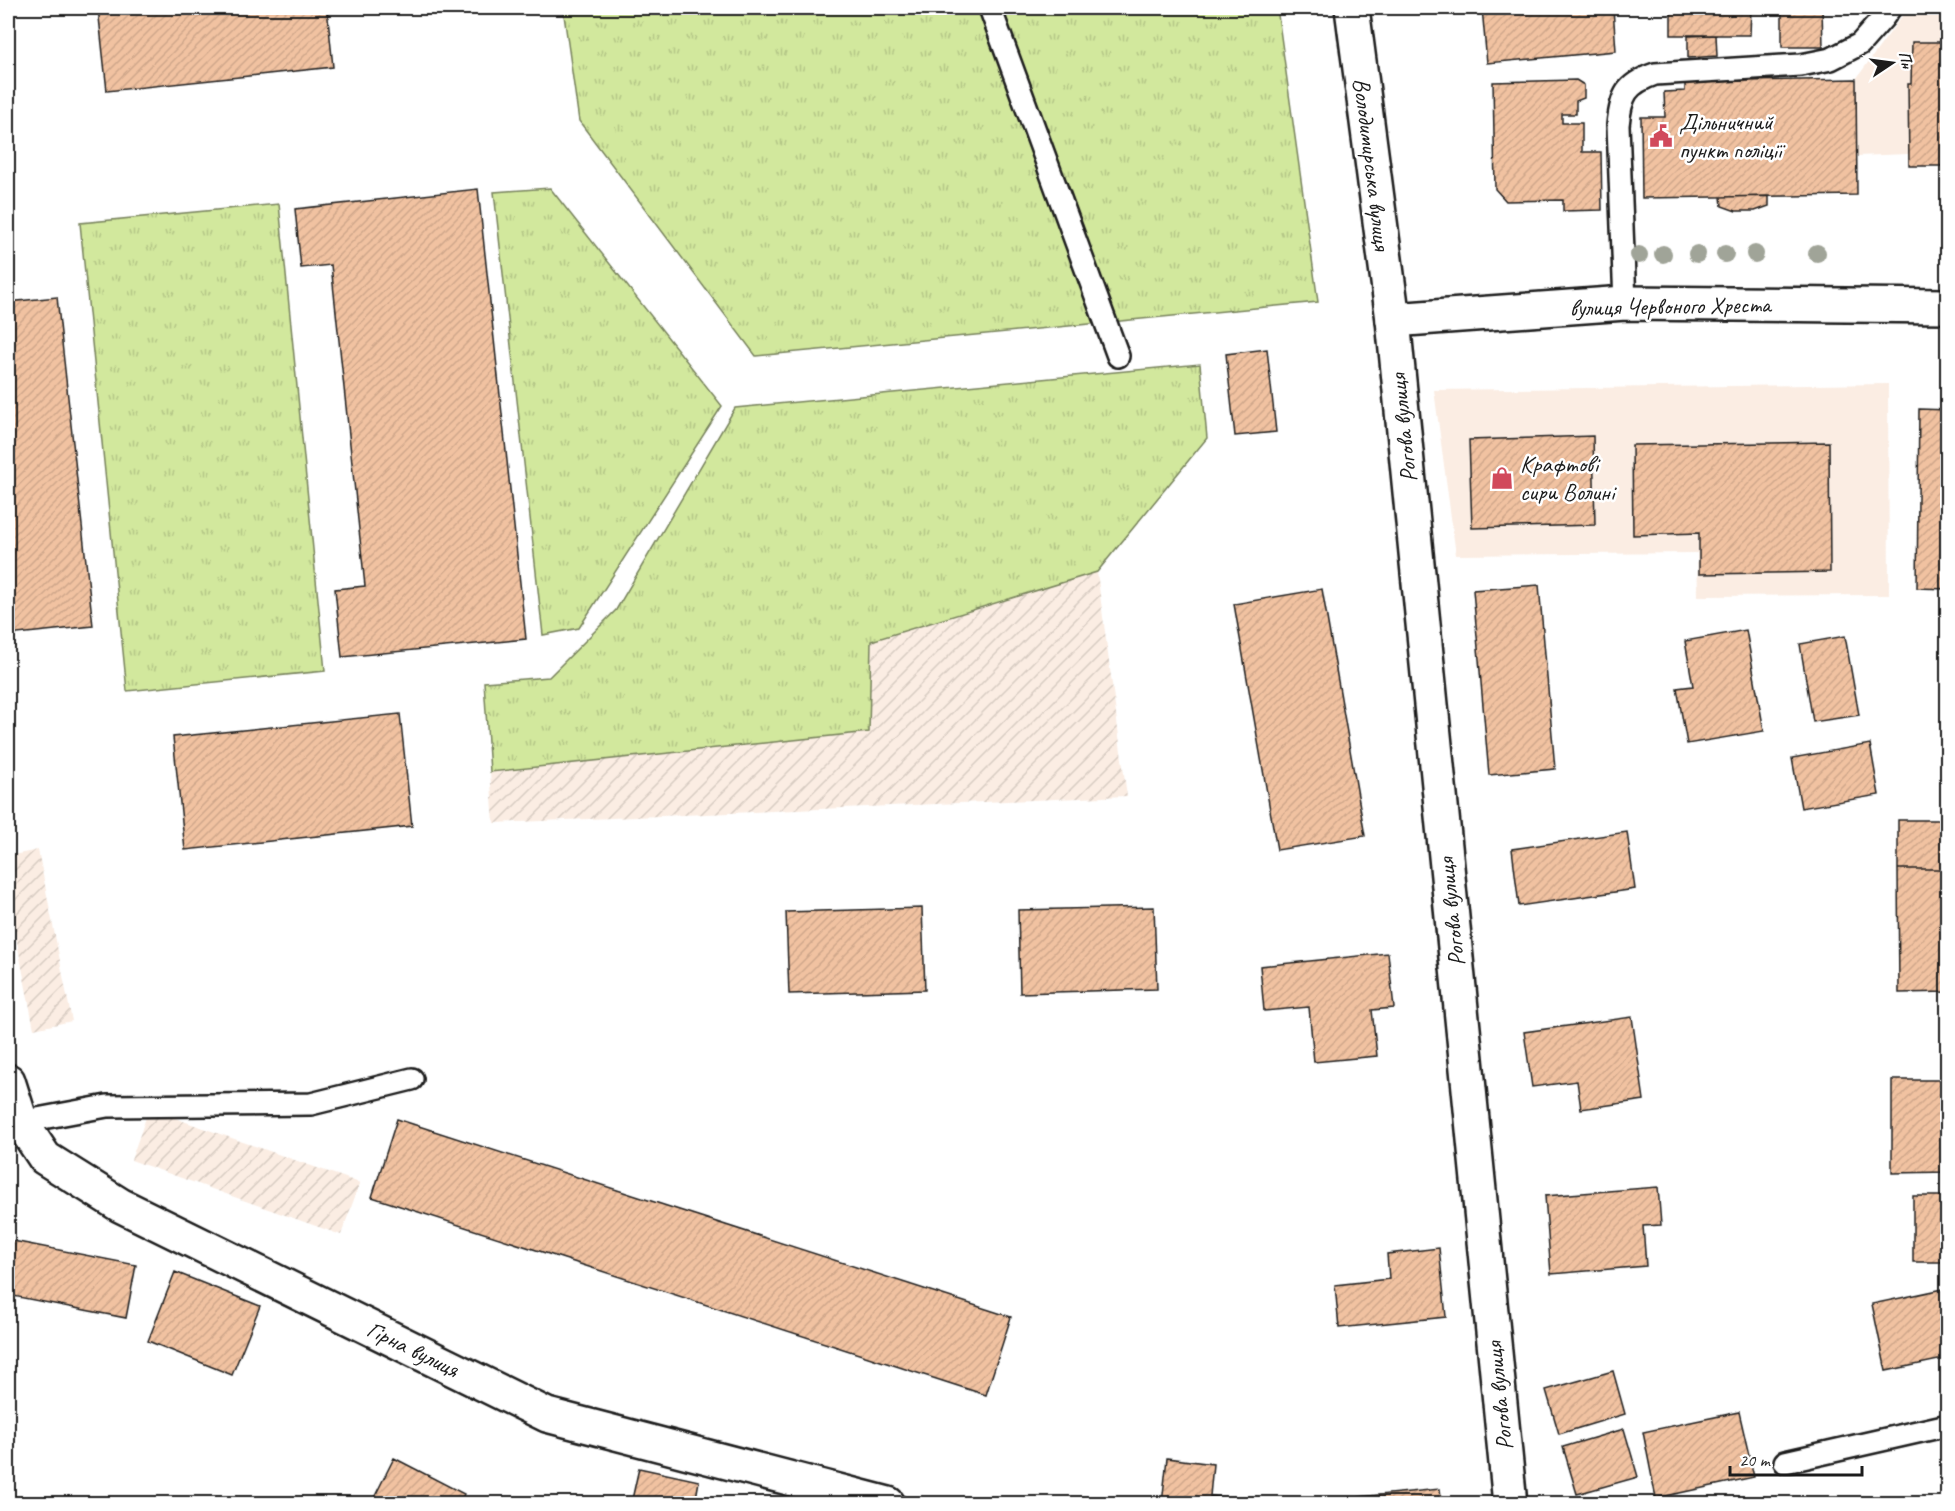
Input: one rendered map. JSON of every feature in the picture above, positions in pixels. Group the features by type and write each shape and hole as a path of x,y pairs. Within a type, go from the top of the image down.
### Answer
{"street":[{"name":"Володимирська вулиця","path":"1352,8 1393,320"},
{"name":"вулиця Червоного Хреста","path":"1393,320 1625,303 1947,306"},
{"name":"Рогова вулиця","path":"1393,320 1510,1503"},
{"name":"Гірна вулиця","path":"8,1081 21,1122 45,1158 120,1205 547,1414 888,1503"}],"lane":[{"path":"990,8 1118,356"},
{"path":"1625,303 1618,125 1620,107 1630,86 1640,79 1655,74 1801,65 1832,59 1860,44 1890,8"},
{"path":"21,1122 107,1106 311,1104 412,1078"},
{"path":"1785,1462 1947,1425"}],"shaded area":[{"path":"1908,8 1947,8 1947,166 1909,166 1908,154 1857,156 1857,195 1642,198 1641,117 1665,117 1664,92 1685,91 1685,82 1856,79"},
{"path":"1888,384 1889,595 1698,596 1697,553 1456,555 1434,390"},
{"path":"1097,572 1127,796 494,823 490,772 869,732 871,641"},
{"path":"38,850 72,1021 34,1029 8,896 8,856"},
{"path":"149,1109 360,1183 341,1235 131,1160"}],"green space":[{"path":"563,8 1277,8 1318,302 756,356 579,121"},
{"path":"550,188 722,406 579,628 543,635 494,192"},
{"path":"279,204 325,671 127,691 80,223"},
{"path":"1200,364 1207,438 1097,572 871,641 869,732 490,772 484,682 549,677 616,610 735,408"}],"building":[{"path":"98,8 327,8 333,67 107,91"},
{"path":"1482,8 1613,8 1616,51 1487,63"},
{"path":"1671,8 1751,8 1750,35 1671,35"},
{"path":"1782,8 1822,8 1823,47 1782,47"},
{"path":"1716,35 1717,56 1688,58 1688,36"},
{"path":"1912,42 1948,42 1948,166 1909,166 1908,84 1911,84"},
{"path":"1856,79 1857,195 1642,198 1641,117 1665,117 1664,92 1685,91 1685,82"},
{"path":"1576,80 1584,85 1584,98 1576,101 1576,114 1562,114 1562,123 1582,123 1582,152 1601,152 1602,210 1563,211 1563,200 1506,201 1495,189 1493,82"},
{"path":"478,189 526,639 342,657 335,589 365,586 331,265 301,268 295,209"},
{"path":"1769,196 1769,206 1755,211 1736,211 1722,206 1721,197"},
{"path":"57,297 93,626 8,635 8,302"},
{"path":"1267,349 1276,432 1235,436 1226,354"},
{"path":"1919,409 1948,410 1948,589 1917,588"},
{"path":"1593,436 1595,525 1472,528 1469,440"},
{"path":"1829,442 1830,572 1699,574 1699,533 1633,535 1632,445"},
{"path":"1539,585 1555,769 1489,775 1473,590"},
{"path":"1322,589 1365,836 1277,850 1234,604"},
{"path":"1746,630 1764,731 1687,744 1677,688 1693,686 1685,641"},
{"path":"1845,636 1859,715 1813,722 1800,644"},
{"path":"400,714 412,826 185,850 173,737"},
{"path":"1870,744 1879,795 1801,808 1792,758"},
{"path":"1898,820 1948,820 1948,869 1898,869"},
{"path":"1627,832 1635,889 1519,906 1512,849"},
{"path":"1898,869 1948,869 1948,992 1899,993"},
{"path":"1154,907 1157,989 1020,993 1018,910"},
{"path":"922,908 925,990 789,994 786,912"},
{"path":"1388,953 1394,1008 1372,1010 1377,1056 1314,1062 1309,1007 1264,1011 1260,966"},
{"path":"1632,1017 1644,1100 1581,1109 1577,1081 1532,1087 1524,1032"},
{"path":"1947,1063 1948,1172 1892,1173 1892,1080 1947,1080"},
{"path":"397,1119 1011,1317 986,1395 372,1197"},
{"path":"1658,1187 1661,1225 1643,1226 1646,1266 1551,1274 1545,1196"},
{"path":"1913,1196 1948,1196 1948,1262 1913,1262"},
{"path":"8,1240 136,1265 126,1318 8,1295"},
{"path":"1439,1248 1446,1317 1339,1328 1335,1285 1389,1279 1387,1254"},
{"path":"175,1272 260,1306 232,1375 148,1341"},
{"path":"1948,1288 1948,1358 1886,1371 1872,1304"},
{"path":"1613,1371 1625,1414 1559,1434 1546,1390"},
{"path":"1739,1412 1754,1477 1656,1498 1643,1432"},
{"path":"1624,1429 1638,1477 1577,1494 1563,1447"},
{"path":"394,1458 464,1494 459,1504 371,1504"},
{"path":"1167,1458 1213,1464 1210,1496 1258,1502 1258,1504 1162,1504"},
{"path":"639,1468 699,1481 696,1498 720,1504 631,1504"},
{"path":"1440,1489 1442,1504 1359,1504 1359,1497"}],"place":[{"name":"Дільничний пункт поліції","path":"1661,136"},
{"name":"Крафтові сири Волині","path":"1502,478"}]}
